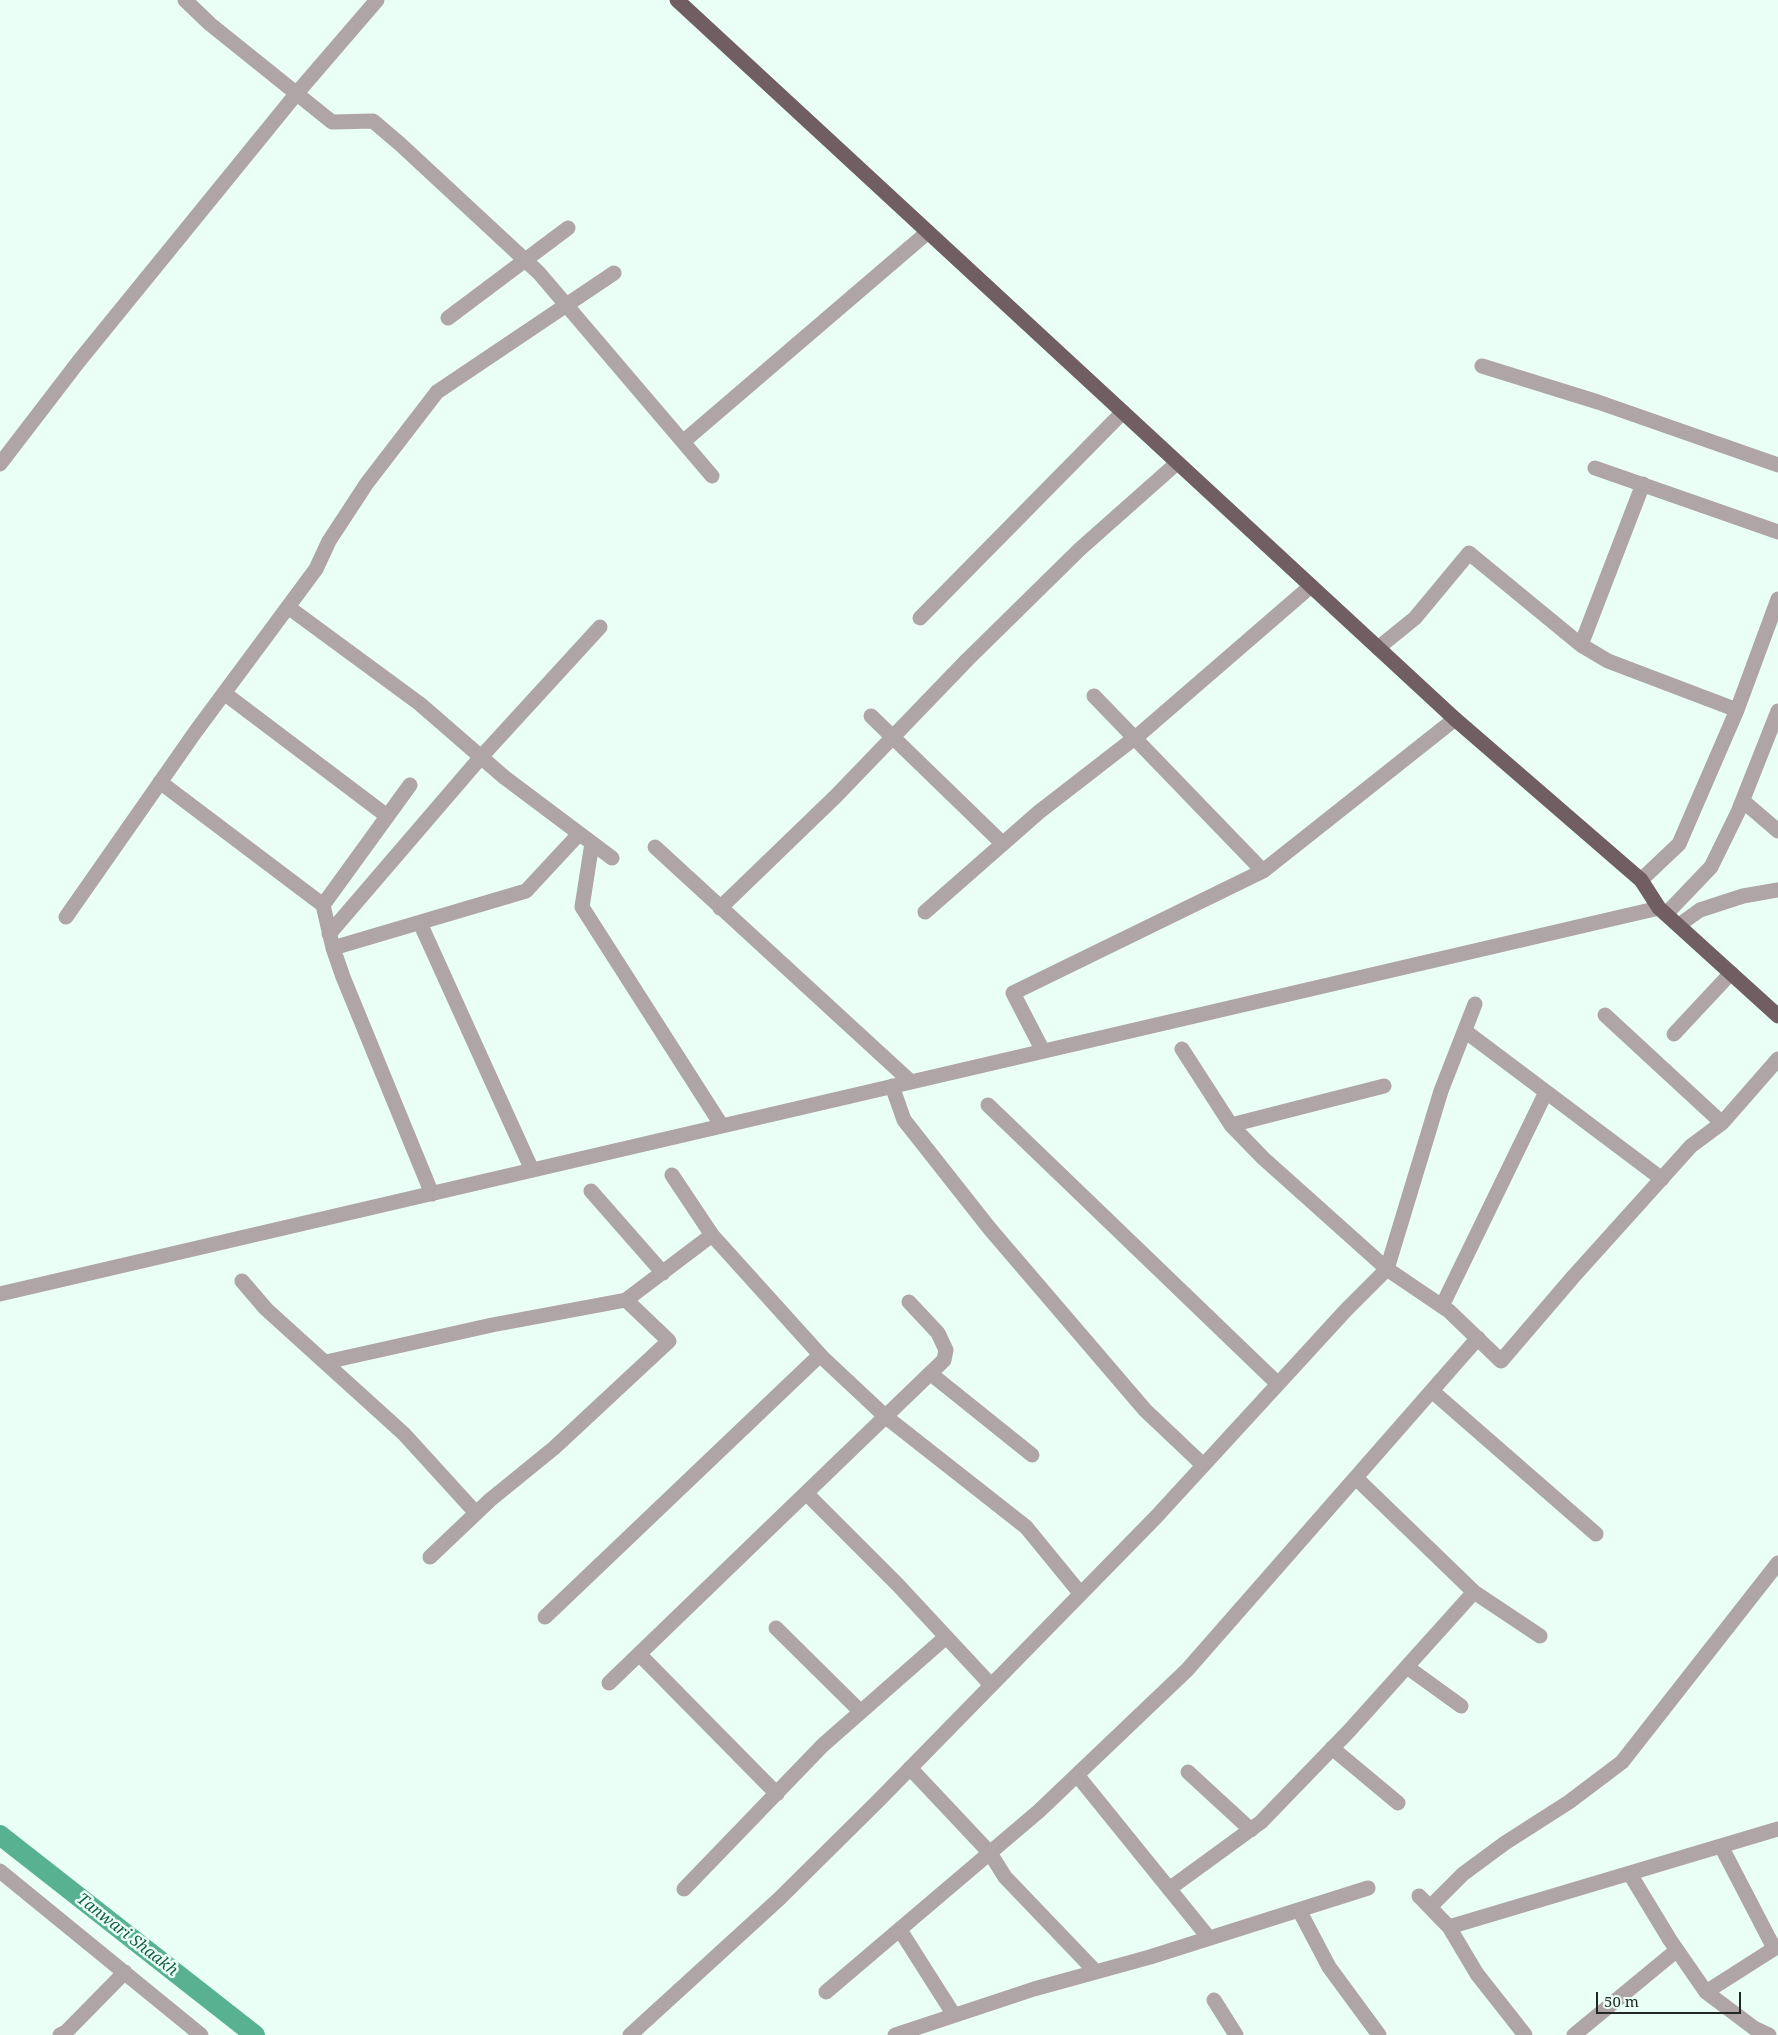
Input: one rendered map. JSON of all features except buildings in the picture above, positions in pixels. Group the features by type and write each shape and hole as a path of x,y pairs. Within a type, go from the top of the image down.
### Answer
{"main road":[{"path":"677,0 1455,719 1641,880 1662,911 1778,1016"}],"street":[{"path":"185,0 210,24 332,122 373,121 525,261 566,305 712,476"},
{"path":"0,464 79,361 297,93 377,0"},
{"path":"448,318 568,228"},
{"path":"684,441 928,232"},
{"path":"66,917 160,782 316,569 329,541 367,483 437,392 614,273"},
{"path":"1482,366 1598,402 1778,466"},
{"path":"920,618 1123,412"},
{"path":"720,908 836,796 967,660 1080,549 1177,463"},
{"path":"1596,468 1778,532"},
{"path":"1582,645 1643,484"},
{"path":"1378,648 1415,618 1469,553 1582,645 1608,662 1737,710"},
{"path":"925,912 1002,843 1135,738 1311,586"},
{"path":"1641,880 1679,844 1737,710 1778,599"},
{"path":"288,608 420,704 481,757 612,858"},
{"path":"331,941 481,757 548,680 600,627"},
{"path":"224,693 388,816"},
{"path":"1094,696 1263,871"},
{"path":"0,1294 1042,1051 1662,911 1711,867 1743,801 1778,712"},
{"path":"871,716 894,736 1002,843"},
{"path":"1042,1051 1013,993 1263,871 1455,719"},
{"path":"160,782 323,905 331,941 432,1194"},
{"path":"323,905 410,785"},
{"path":"1743,801 1778,831"},
{"path":"331,941 420,923 526,891 579,834"},
{"path":"592,843 582,906 722,1126"},
{"path":"654,847 826,1002 911,1082"},
{"path":"1678,926 1700,910 1743,896 1778,890"},
{"path":"420,923 532,1170"},
{"path":"1674,1034 1731,973"},
{"path":"630,2035 779,1899 910,1768 1203,1466 1346,1310 1387,1270 1441,1091 1475,1004"},
{"path":"1605,1015 1722,1123"},
{"path":"1465,1031 1662,1179"},
{"path":"1182,1049 1231,1125 1263,1158 1387,1270 1442,1306 1501,1360 1691,1146 1722,1123 1778,1059"},
{"path":"892,1086 904,1120 990,1229 1145,1410 1203,1466"},
{"path":"1231,1125 1384,1086"},
{"path":"1442,1306 1546,1092"},
{"path":"988,1105 1278,1384"},
{"path":"672,1175 712,1235 820,1355 886,1417 1026,1527 1080,1594"},
{"path":"591,1191 663,1272"},
{"path":"326,1362 492,1325 626,1300 712,1235"},
{"path":"242,1281 266,1308 404,1434 476,1513"},
{"path":"430,1557 476,1513 554,1448 669,1341 626,1300"},
{"path":"609,1683 944,1360 946,1350 938,1333 909,1302"},
{"path":"826,1992 990,1853 1077,1776 1187,1670 1478,1338"},
{"path":"545,1617 820,1355"},
{"path":"931,1374 1032,1455"},
{"path":"1432,1391 1596,1534"},
{"path":"1356,1478 1474,1592 1540,1636"},
{"path":"806,1493 991,1685"},
{"path":"1525,2035 1477,1974 1449,1927 1425,1901 1505,1843 1569,1802 1622,1762 1778,1563"},
{"path":"1169,1889 1261,1822 1332,1748 1474,1592"},
{"path":"776,1628 860,1712"},
{"path":"684,1889 823,1745 946,1637"},
{"path":"639,1654 777,1794"},
{"path":"1407,1667 1461,1706"},
{"path":"1332,1748 1398,1803"},
{"path":"910,1768 990,1853 1005,1877 1096,1972"},
{"path":"1188,1772 1251,1830"},
{"path":"1077,1776 1209,1938"},
{"path":"1449,1927 1778,1829"},
{"path":"1706,1992 1776,1947 1721,1846"},
{"path":"0,1872 201,2035"},
{"path":"1630,1874 1677,1950 1706,1992 1754,2028 1769,2035"},
{"path":"894,2035 954,2014 1209,1938 1368,1888"},
{"path":"1299,1910 1329,1967 1379,2035"},
{"path":"900,1930 954,2014"},
{"path":"1574,2035 1677,1950"},
{"path":"64,2034 125,1972"},
{"path":"1214,2000 1236,2035"}],"waterway":[{"name":"Tanwari Shaakh","path":"0,1835 255,2035"}]}
